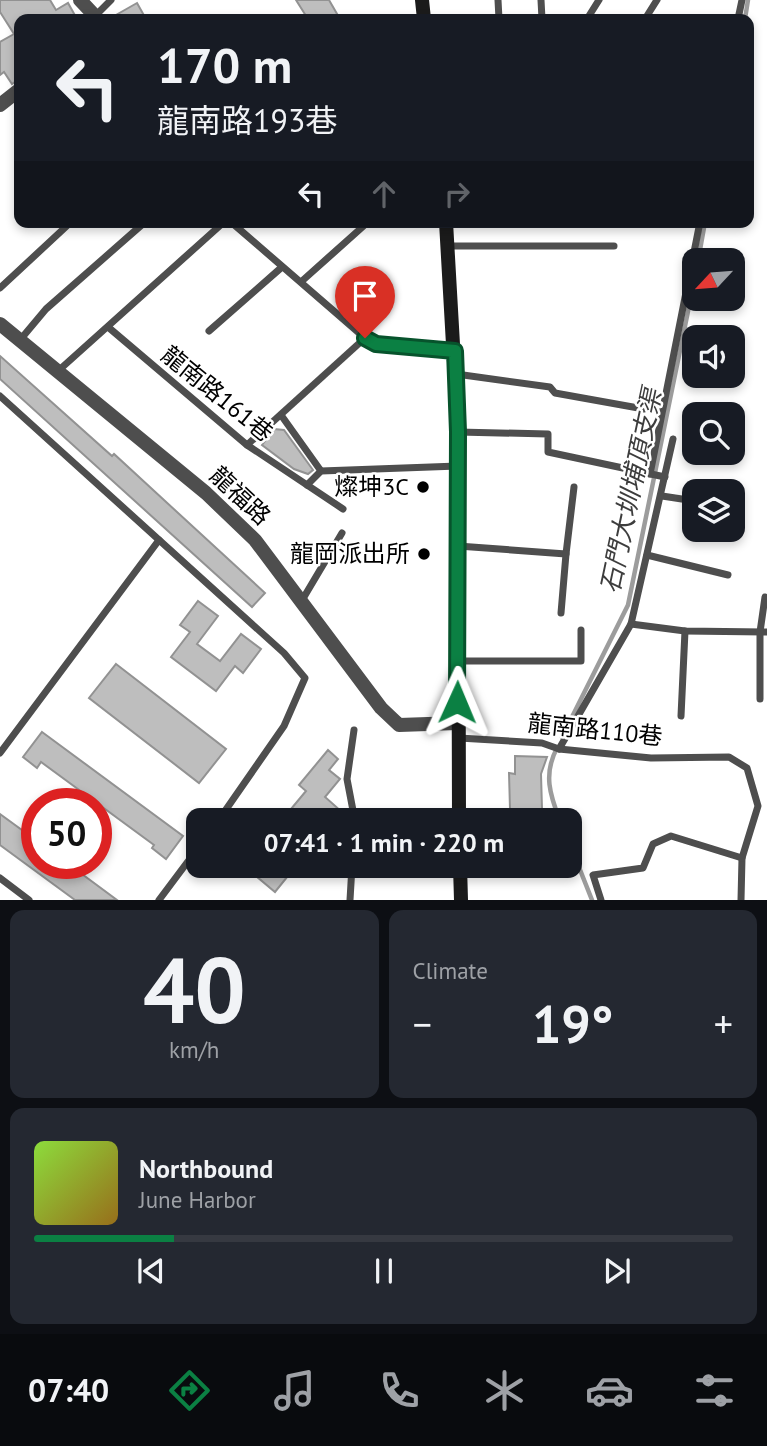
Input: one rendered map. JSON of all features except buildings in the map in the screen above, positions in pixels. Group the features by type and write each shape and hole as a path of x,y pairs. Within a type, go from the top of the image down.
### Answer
{"main road":[{"path":"446,228 458,432 459,808"},
{"path":"460,878 461,900"}],"street":[{"path":"80,0 92,14"},
{"name":"龍福路","path":"0,324 206,493 254,540 381,708 399,725 457,730"}],"lane":[{"path":"97,14 111,0"},
{"path":"0,288 65,228"},
{"path":"20,341 46,309 138,228"},
{"path":"58,372 217,228"},
{"path":"239,228 365,338 376,344 455,351"},
{"path":"302,281 361,228"},
{"path":"650,474 699,228"},
{"path":"448,246 614,246"},
{"path":"209,331 282,267"},
{"name":"龍南路161巷","path":"108,327 247,445 343,509"},
{"path":"247,445 365,338"},
{"path":"456,374 550,387 555,393 644,409"},
{"path":"0,396 284,653 305,678 284,726 227,808"},
{"path":"281,415 321,471"},
{"path":"458,432 548,434 548,452 665,477"},
{"path":"559,749 631,624 673,439"},
{"path":"307,485 321,471 458,466"},
{"path":"561,613 574,487"},
{"path":"662,496 682,499"},
{"path":"301,602 342,533"},
{"path":"0,753 159,540"},
{"path":"458,545 566,554"},
{"path":"646,555 728,575"},
{"path":"760,699 765,597"},
{"path":"631,624 685,631 764,632"},
{"path":"458,661 581,661 581,631"},
{"path":"681,716 685,631"},
{"path":"353,808 347,779 354,730"},
{"name":"龍南路110巷","path":"457,730 542,743 559,749 651,758 729,757 747,768 758,806 742,858"},
{"path":"601,900 593,875 643,868 653,844 671,836 742,858 741,900"},
{"path":"159,900 186,864"},
{"path":"0,878 29,900"},
{"path":"350,900 351,878"}],"waterway":[{"name":"石門大圳埔頂支渠","path":"746,14 748,0"},
{"name":"石門大圳埔頂支渠","path":"700,248 704,228"},
{"name":"石門大圳埔頂支渠","path":"562,737 628,605 688,312"},
{"name":"石門大圳埔頂支渠","path":"555,808 549,776 557,748"},
{"name":"石門大圳埔頂支渠","path":"582,875 592,900"}],"place":[{"name":"燦坤3C","path":"423,487"},
{"name":"龍岡派出所","path":"424,554"}],"route":[{"path":"365,338 376,344 455,351 458,432 457,702"}]}
